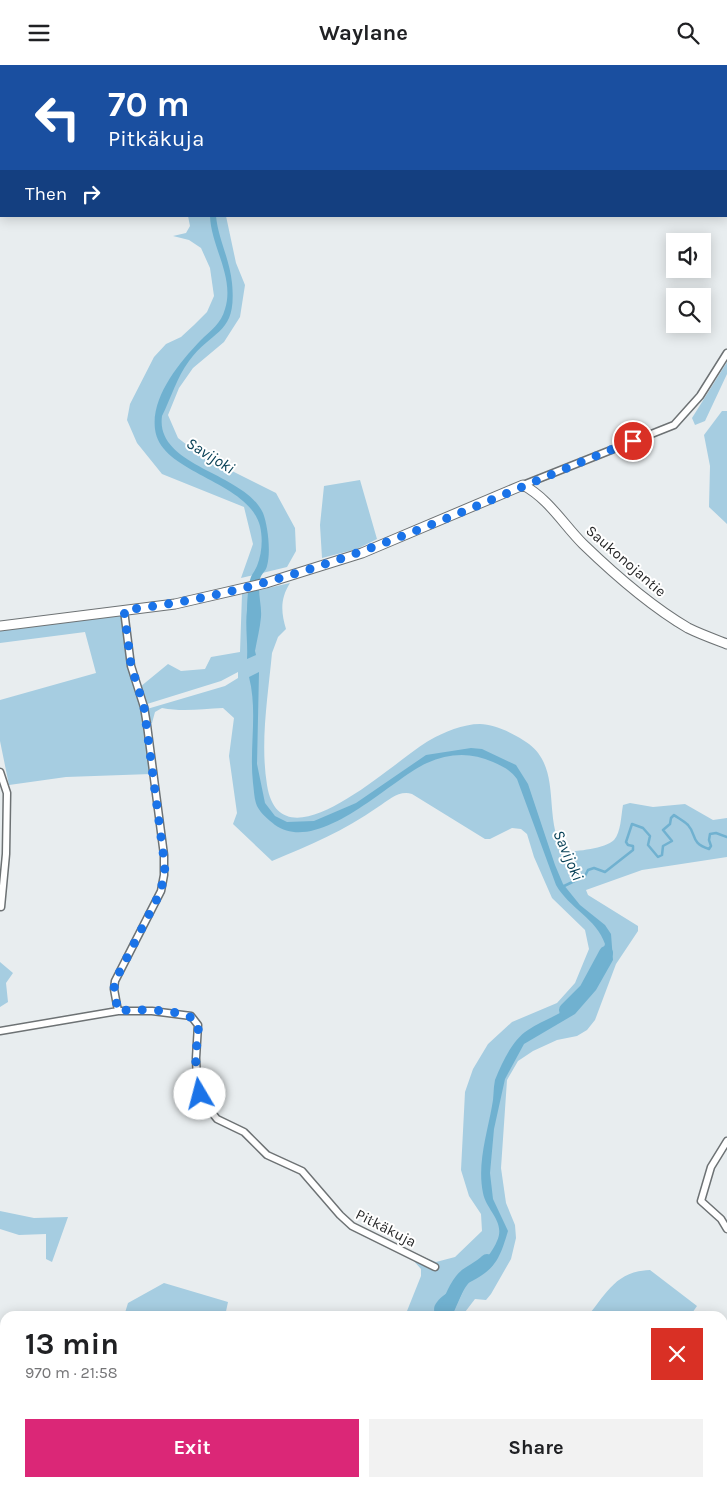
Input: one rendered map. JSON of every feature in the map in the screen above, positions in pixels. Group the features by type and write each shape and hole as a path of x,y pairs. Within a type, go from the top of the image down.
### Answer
{"street":[{"path":"0,626 175,604 266,583 362,553 523,485 674,425 684,417 700,396 727,353"},
{"name":"Saukonojantie","path":"523,485 534,491 552,508 596,557 655,605 689,628 727,644"},
{"path":"118,1011 114,989 115,981 161,891 165,867 144,707 131,665 124,610"},
{"path":"0,772 7,793 1,907"},
{"name":"Pitkäkuja","path":"0,1031 118,1011 142,1010 191,1015 198,1025 196,1058 200,1094 217,1119 244,1132 266,1155 302,1171 352,1226 435,1267"},
{"path":"727,1141 711,1167 702,1201 721,1219 727,1229"}],"shaded area":[{"path":"188,217 226,217 236,263 245,285 240,317 224,342 193,368 179,388 168,415 178,438 200,455 276,493 295,528 296,551 287,567 241,578 253,544 244,507 162,474 137,443 127,420 130,404 154,357 166,344 181,337 207,312 214,296 210,268 201,248 189,240 173,236 186,233 190,226"},
{"path":"210,217 216,217 231,274 233,300 231,312 222,329 198,350 185,367 162,416 164,433 172,447 186,458 238,488 253,499 263,513 269,554 266,568 259,584 261,617 255,651 256,655 247,659 246,622 248,595 251,578 259,561 261,551 262,536 260,526 252,510 239,498 172,457 160,444 155,429 157,405 168,381 192,350 218,323 225,309 227,285 211,228"},
{"path":"727,362 727,374 705,421 695,425 692,418"},
{"path":"722,411 727,411 727,524 709,507 710,466 704,435"},
{"path":"360,480 377,539 357,549 322,558 320,525 324,486"},
{"path":"290,583 284,595 282,606 286,629 278,637 272,653 265,719 264,752 267,785 277,809 294,817 316,814 342,802 414,750 441,734 467,725 486,724 512,734 529,744 539,755 546,767 554,825 564,852 604,846 610,843 616,837 623,805 630,803 653,807 685,804 713,820 727,818 727,857 642,870 586,890 588,895 638,926 638,931 616,964 595,1020 587,1030 577,1036 557,1040 533,1051 518,1061 507,1080 501,1168 506,1203 515,1225 516,1238 511,1259 491,1294 486,1300 475,1299 466,1311 407,1311 421,1276 421,1269 412,1259 414,1253 436,1262 455,1257 482,1231 481,1214 469,1196 461,1170 465,1092 473,1069 488,1044 512,1022 557,1003 575,983 589,949 585,930 552,898 534,857 527,834 521,829 512,828 490,839 485,839 412,794 403,793 394,796 340,830 272,861 233,824 237,813 229,756 234,718 223,708 185,710 162,708 155,712 152,723 149,724 147,709 225,686 238,678 238,672 221,681 147,704 140,687 168,664 181,671 205,669 211,657 240,652 242,594"},
{"path":"122,615 127,663 143,715 151,774 66,777 9,785 0,741 0,700 96,673 85,632 0,643 0,630"},
{"path":"259,672 257,764 265,803 275,816 287,822 314,821 356,803 426,755 471,748 482,749 516,765 528,784 563,884 580,905 605,925 611,934 613,960 596,990 575,1014 524,1044 505,1079 494,1129 490,1173 493,1199 508,1231 502,1250 490,1269 466,1284 454,1311 434,1311 434,1309 444,1295 463,1282 480,1266 494,1247 499,1234 497,1222 485,1199 481,1182 485,1138 493,1103 495,1080 508,1052 522,1034 570,1007 582,996 593,978 605,944 596,927 568,900 556,885 517,779 506,769 485,759 460,755 444,757 427,763 354,812 312,831 293,832 275,825 257,806 255,797 252,770 253,703 249,677"},
{"path":"0,962 13,973 6,983 8,1002 0,1007"},
{"path":"0,1211 34,1218 68,1217 52,1262 46,1259 46,1234 19,1235 0,1229"},
{"path":"650,1270 697,1306 694,1311 592,1311 614,1284 629,1274"},
{"path":"164,1283 228,1302 226,1311 126,1311 128,1303"}],"waterway":[{"path":"562,887 585,876 588,870 594,868 605,872 633,850 633,846 628,845 626,842 632,824 643,828 650,836 648,845 658,857 662,855 663,846 672,841 663,830 670,824 671,818 674,815 688,825 696,841 703,847 709,849 711,846 710,834 716,833 727,837"},
{"name":"Savijoki","path":"566,1010 586,990 606,953"},
{"name":"Savijoki","path":"446,1311 463,1279 487,1261"}],"route":[{"path":"200,1094 197,1081 196,1058 197,1021 187,1014 132,1009 118,1011 115,997 115,981 146,917 161,891 165,867 144,707 128,653 124,610 175,604 205,598 266,583 362,553 633,441"}]}
